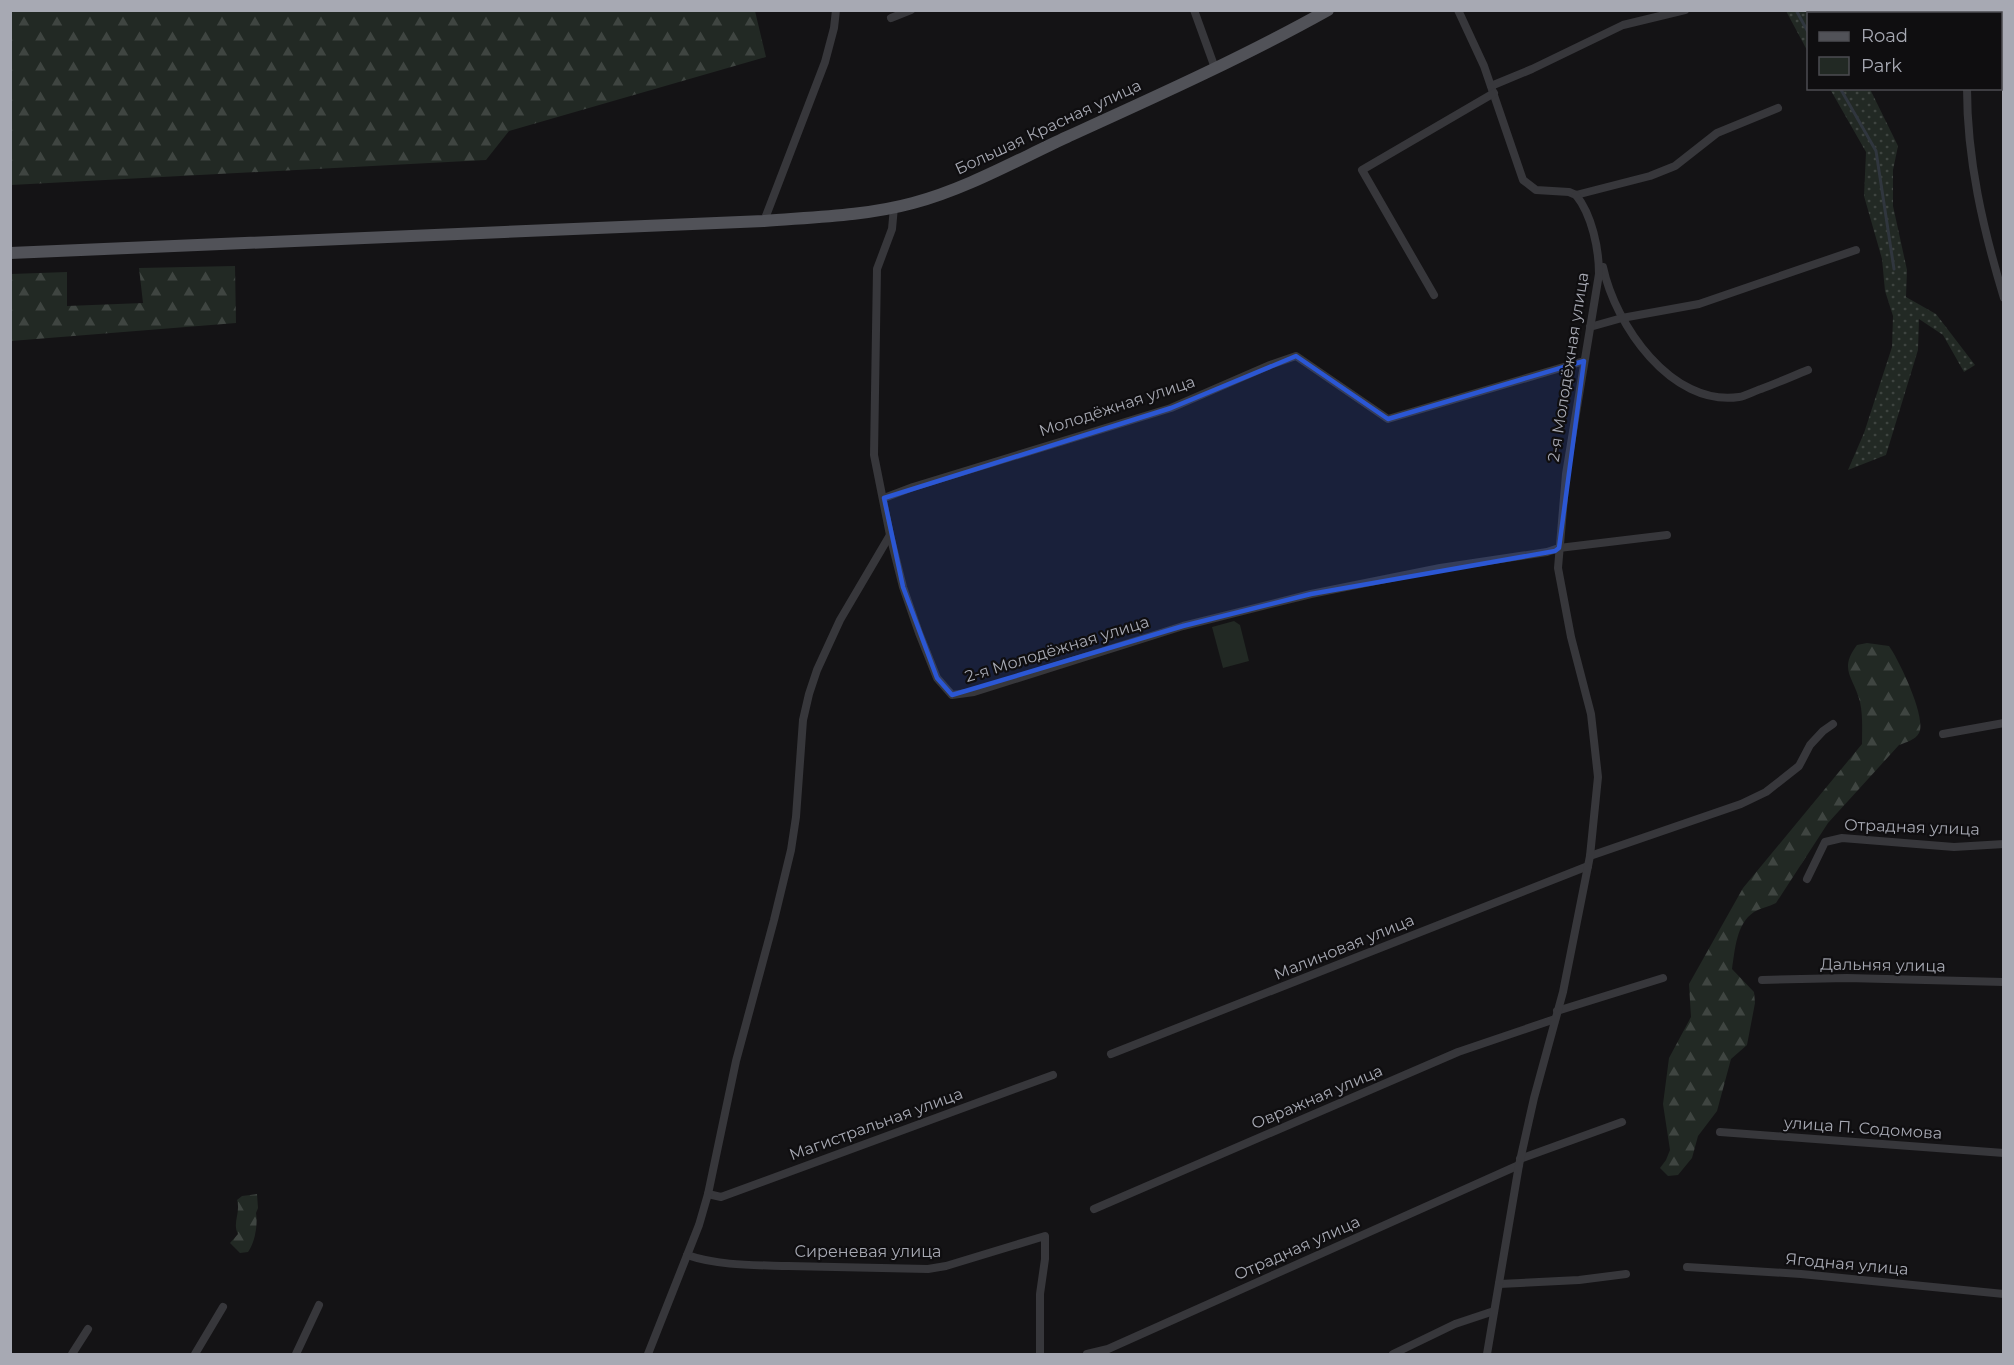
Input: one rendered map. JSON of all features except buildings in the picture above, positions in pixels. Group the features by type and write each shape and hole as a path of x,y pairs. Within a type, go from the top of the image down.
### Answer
{"main road":[{"name":"Большая Красная улица","path":"10,253 764,221 835,216 894,207 923,200 979,178 1215,68 1328,10"}],"street":[{"path":"764,221 825,62 836,10"},
{"path":"891,18 911,10"},
{"path":"1194,10 1215,68"},
{"path":"1458,10 1484,66 1523,180 1536,190 1569,192 1576,195 1650,176 1675,166 1717,133 1778,108"},
{"path":"1434,295 1362,170 1492,90 1532,69 1623,25 1685,10"},
{"path":"1967,90 1972,170 1989,248 2004,298"},
{"name":"2-я Молодёжная улица","path":"1560,548 1566,474 1599,274 1599,252 1583,203 1576,195"},
{"name":"2-я Молодёжная улица","path":"894,207 892,229 877,269 873,455 903,587 937,678 952,695 974,692 1184,626 1311,594 1440,568 1547,552 1560,548 1667,535"},
{"path":"1590,327 1622,318 1699,304 1856,250"},
{"path":"1599,252 1606,283 1622,318 1645,352 1665,372 1685,385 1708,395 1740,397 1808,370"},
{"name":"Молодёжная улица","path":"884,498 1170,408 1296,356 1388,419 1584,361"},
{"path":"648,1354 699,1225 708,1194 736,1061 791,850 796,817 803,720 809,694 817,670 840,620 890,535"},
{"path":"1487,1354 1520,1162 1556,1015 1589,861 1598,777 1591,714 1570,637 1561,591 1558,568 1560,548"},
{"path":"1943,734 2004,723"},
{"name":"Малиновая улица","path":"1111,1054 1589,861 1741,804 1766,792 1799,766 1810,745 1833,724"},
{"name":"Отрадная улица","path":"1807,879 1825,842 1842,838 1954,847 2004,844"},
{"name":"Овражная улица","path":"1094,1209 1458,1052 1663,978"},
{"name":"Дальняя улица","path":"1762,980 1847,978 2004,982"},
{"name":"Магистральная улица","path":"708,1194 721,1197 1053,1075"},
{"name":"Отрадная улица","path":"1086,1354 1108,1349 1520,1162 1622,1122"},
{"name":"улица П. Содомова","path":"1720,1132 2004,1153"},
{"name":"Сиреневая улица","path":"687,1255 700,1259 752,1264 928,1269 946,1266 1045,1236 1045,1259 1040,1294 1040,1354"},
{"name":"Ягодная улица","path":"1687,1267 1801,1274 2004,1294"},
{"path":"1499,1284 1579,1280 1626,1274"},
{"path":"296,1354 319,1305"},
{"path":"195,1354 223,1307"},
{"path":"1392,1354 1455,1324 1494,1311"},
{"path":"72,1354 88,1329"}],"highlighted area":[{"path":"1296,356 1388,419 1584,361 1559,548 1555,551 1311,594 1183,626 952,695 937,678 903,587 884,498 1171,408"}],"green space":[{"path":"11,10 755,11 766,57 509,131 486,160 11,185"},
{"path":"1786,11 1822,12 1807,12 1807,50"},
{"path":"1831,90 1870,90 1898,146 1893,170 1893,206 1907,270 1906,297 1936,314 1975,365 1964,372 1943,335 1919,319 1918,350 1886,455 1848,470 1864,433 1892,347 1893,316 1885,291 1882,259 1864,196 1866,152"},
{"path":"235,266 236,323 11,341 11,274 67,272 67,306 143,303 139,268"},
{"path":"1234,621 1240,625 1249,661 1223,668 1212,627"},
{"path":"1867,643 1889,646 1916,703 1919,733 1913,739 1899,745 1828,823 1776,903 1754,912 1743,923 1737,938 1732,969 1754,992 1755,1003 1747,1045 1731,1059 1717,1111 1698,1136 1692,1158 1678,1175 1668,1176 1660,1168 1670,1150 1663,1104 1669,1058 1691,1017 1689,984 1743,888 1862,744 1860,702 1848,667 1851,654 1857,645"},
{"path":"257,1194 257,1223 254,1238 248,1252 240,1253 230,1243 238,1234 236,1230 237,1200 242,1196"}],"waterway":[{"path":"1796,10 1807,30"},
{"path":"1841,90 1876,151 1894,269"}]}
